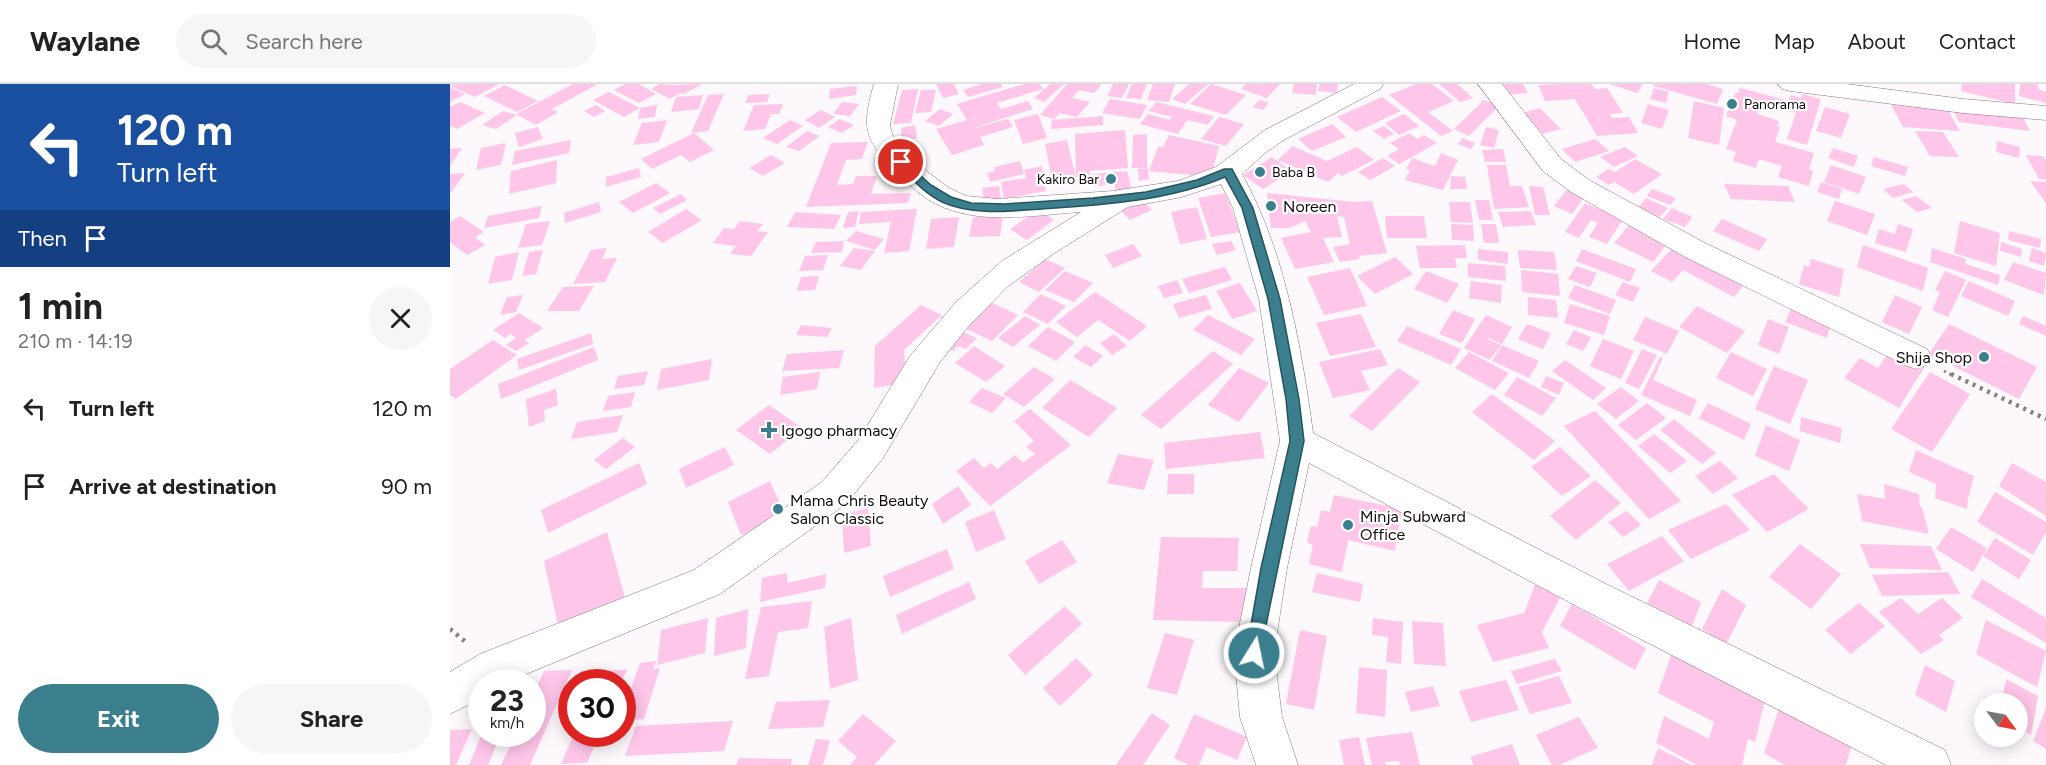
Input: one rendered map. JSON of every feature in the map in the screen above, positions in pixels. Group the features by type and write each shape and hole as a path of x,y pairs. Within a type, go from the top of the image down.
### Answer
{"street":[{"path":"886,84 877,114 878,134 888,149 927,187 947,200 971,206 1005,207 1124,198 1200,183 1228,172 1259,144 1372,84"},
{"path":"1490,84 1552,165 1580,186 1695,250 1916,357"},
{"path":"1790,84 1963,106 2046,112"},
{"path":"1228,172 1247,208 1274,299 1297,441 1269,568 1254,653 1261,717 1277,765"},
{"path":"450,694 494,668 706,582 834,493 846,481 880,434 921,366 958,317 999,279 1124,198"},
{"path":"1297,441 1584,591 1930,765"}],"path":[{"path":"1916,357 2046,419"}],"building":[{"path":"452,84 499,84 475,97 450,86"},
{"path":"573,84 598,84 552,109 558,112 536,125 516,114"},
{"path":"625,84 639,84 656,94 639,103 614,90"},
{"path":"659,84 702,84 670,99 651,89"},
{"path":"936,84 954,84 959,94 943,98"},
{"path":"982,84 1001,84 1003,87 968,97 963,90"},
{"path":"1024,84 1040,84 1043,89 997,103 1001,109 1028,101 1033,109 967,130 1008,119 1013,127 980,137 984,145 952,155 936,129 967,120 957,104"},
{"path":"1050,84 1064,84 1044,102 1034,98"},
{"path":"1067,84 1102,84 1094,93 1079,90 1072,98 1090,102 1077,117 1060,113 1054,119 1040,115"},
{"path":"1113,84 1129,84 1122,98 1107,96"},
{"path":"1132,84 1147,84 1141,99 1126,98"},
{"path":"1153,84 1175,84 1169,102 1147,100"},
{"path":"1189,84 1208,84 1185,104 1172,99"},
{"path":"1211,84 1246,95 1226,115 1190,104"},
{"path":"1246,84 1280,84 1267,98 1241,89"},
{"path":"1294,84 1317,84 1316,95 1292,93"},
{"path":"1320,84 1338,84 1337,93 1318,91"},
{"path":"1416,84 1432,84 1454,101 1428,112 1453,131 1441,136 1389,95"},
{"path":"1439,84 1457,84 1473,98 1460,102"},
{"path":"1496,84 1523,84 1528,93 1501,95"},
{"path":"1592,84 1595,89 1607,88 1623,113 1610,114 1612,118 1629,117 1638,133 1597,136 1575,99 1545,101 1538,85"},
{"path":"1609,84 1643,84 1637,93"},
{"path":"1654,84 1706,84 1723,89 1717,104 1653,86"},
{"path":"1962,84 2015,84 2015,104 1961,91"},
{"path":"2020,84 2038,84 2038,89 2046,92 2046,103 2019,96"},
{"path":"505,85 538,101 517,112 484,96"},
{"path":"857,86 856,95 829,99 830,89"},
{"path":"450,87 465,94 450,102"},
{"path":"1654,88 1669,92 1666,103 1650,99"},
{"path":"1740,88 1785,100 1782,109 1761,103 1757,114 1779,121 1777,127 1780,127 1775,142 1814,153 1809,169 1813,171 1809,186 1778,177 1782,166 1759,159 1756,168 1733,161 1736,152 1726,149 1737,120 1726,116 1735,93 1738,93"},
{"path":"918,89 911,123 893,124 902,90"},
{"path":"921,90 936,90 931,112 915,113"},
{"path":"609,92 640,108 624,117 593,100"},
{"path":"724,94 708,131 691,133 708,95"},
{"path":"770,94 767,102 745,103 748,95"},
{"path":"1802,94 1821,99 1807,145 1787,139 1796,113 1785,110 1791,95 1801,98"},
{"path":"703,95 699,109 671,112 676,97"},
{"path":"1382,97 1401,111 1356,132 1337,117"},
{"path":"1110,99 1147,105 1140,119 1102,113"},
{"path":"1259,100 1269,103 1263,110 1253,107"},
{"path":"1484,100 1499,106 1469,136 1454,129"},
{"path":"1694,101 1724,108 1719,145 1688,138"},
{"path":"460,102 485,113 457,129 450,126 450,107"},
{"path":"842,102 859,104 850,116 833,114"},
{"path":"1156,102 1214,116 1208,125 1187,120 1178,134 1140,124 1148,114 1170,120 1172,117 1149,111"},
{"path":"783,104 779,114 771,114 765,129 743,131 754,105"},
{"path":"1648,104 1669,110 1662,129 1641,123"},
{"path":"596,105 605,111 594,117 584,111"},
{"path":"657,105 655,117 638,119 640,108"},
{"path":"1891,105 1947,108 1960,131 1903,127"},
{"path":"1825,107 1850,114 1841,138 1816,131"},
{"path":"1540,108 1561,129 1543,134 1522,113"},
{"path":"940,109 953,114 939,126 925,121"},
{"path":"1953,109 2023,117 2030,131 1959,122"},
{"path":"821,110 835,117 819,128 805,120"},
{"path":"503,111 517,115 496,129 482,125"},
{"path":"1038,114 1047,138 1023,144 1014,120"},
{"path":"1404,114 1419,126 1399,135 1385,123"},
{"path":"1103,116 1103,125 1051,129 1052,120"},
{"path":"1219,117 1244,124 1226,146 1201,139"},
{"path":"840,119 854,125 842,133 828,127"},
{"path":"667,120 659,142 633,145 642,123"},
{"path":"790,120 803,126 777,144 763,138"},
{"path":"1332,124 1346,137 1312,151 1298,139"},
{"path":"915,125 917,138 902,141 901,128"},
{"path":"1384,126 1394,134 1384,139 1373,131"},
{"path":"538,127 543,139 519,147 515,133"},
{"path":"1486,127 1499,130 1494,148 1480,145"},
{"path":"1125,130 1128,168 1090,171 1090,176 1076,177 1075,134"},
{"path":"807,131 820,136 799,151 786,147"},
{"path":"1915,131 1943,132 1959,157 1930,156"},
{"path":"694,133 714,150 690,162 681,155 652,169 641,159"},
{"path":"1409,133 1417,139 1424,135 1437,143 1399,164 1387,156 1399,149 1390,143"},
{"path":"1147,134 1147,168 1132,168 1133,135"},
{"path":"1169,135 1219,146 1211,177 1149,171 1158,147 1163,147"},
{"path":"1462,138 1475,143 1471,149 1458,144"},
{"path":"1595,139 1609,151 1575,162 1562,149"},
{"path":"571,140 569,153 512,165 515,151"},
{"path":"1067,140 1077,182 1053,186 1045,144"},
{"path":"1997,141 2020,147 2019,158 1996,152"},
{"path":"868,142 862,159 846,160 837,185 853,184 856,176 877,176 871,194 911,193 908,203 806,207 831,143"},
{"path":"506,143 501,165 476,170 481,148"},
{"path":"1292,146 1327,161 1357,147 1374,160 1342,176 1338,173 1328,182 1278,160"},
{"path":"1625,147 1638,156 1614,167 1600,157"},
{"path":"462,148 450,166 450,149"},
{"path":"1833,148 1858,156 1854,167 1828,158"},
{"path":"1503,149 1506,162 1485,162 1482,150"},
{"path":"1441,153 1458,160 1443,190 1405,180 1410,170 1406,169 1412,158 1435,166"},
{"path":"771,155 785,163 763,176 749,168"},
{"path":"2026,155 2043,156 2046,161 2046,180 2039,179"},
{"path":"1272,157 1292,171 1263,189 1243,175"},
{"path":"1874,157 1908,167 1905,176 1871,166"},
{"path":"1383,158 1395,166 1370,180 1358,172"},
{"path":"1635,159 1662,174 1634,194 1614,182 1609,185 1596,177 1608,169 1615,172"},
{"path":"557,160 556,183 509,194 511,171"},
{"path":"1020,161 1024,174 990,182 987,173 995,171 994,167"},
{"path":"1487,165 1506,165 1510,186 1522,186 1529,207 1494,209"},
{"path":"1831,165 1866,177 1859,194 1824,182"},
{"path":"1042,166 1046,191 1004,199 1001,182 1026,178 1024,170"},
{"path":"639,168 641,177 606,187 606,177"},
{"path":"1148,168 1149,179 1139,181 1138,169"},
{"name":"Kakiro Bar","path":"1127,171 1132,190 1116,192 1114,183 1094,187 1093,174"},
{"path":"465,173 450,194 450,174"},
{"path":"1451,176 1465,177 1467,189 1450,189"},
{"path":"2030,181 2046,182 2046,203"},
{"path":"1821,182 1842,189 1839,199 1817,192"},
{"path":"656,183 670,193 633,213 619,202"},
{"path":"1724,184 1788,186 1795,202 1731,199"},
{"path":"1904,184 1913,192 1893,198 1883,189"},
{"path":"999,186 1001,199 984,202 982,188"},
{"path":"1529,186 1543,187 1550,215 1535,215"},
{"path":"1568,188 1586,195 1572,214 1554,206"},
{"path":"1652,189 1676,198 1670,205 1647,196"},
{"path":"1225,193 1240,232 1211,237 1198,198"},
{"path":"1267,193 1354,202 1372,201 1387,253 1359,256 1360,259 1340,262 1333,247 1350,244 1344,217 1337,216 1342,237 1323,238 1334,262 1295,269 1281,238 1311,232 1305,221 1290,228 1271,228"},
{"path":"681,194 687,200 660,214 653,208"},
{"path":"1916,196 1932,208 1917,212 1902,200"},
{"path":"1646,198 1668,208 1660,217 1638,208"},
{"path":"1475,200 1489,200 1493,220 1479,220"},
{"path":"1143,201 1152,210 1130,220 1121,211"},
{"path":"1835,201 1875,214 1867,235 1827,221"},
{"path":"599,202 601,212 565,223 564,213"},
{"path":"1449,202 1470,202 1473,223 1451,222"},
{"path":"1585,203 1623,219 1607,244 1589,237 1598,223 1591,220 1579,238 1565,232"},
{"path":"542,206 539,218 484,228 488,216"},
{"path":"1197,207 1207,239 1180,244 1171,212"},
{"path":"1672,208 1692,217 1685,227 1663,219"},
{"path":"686,209 702,220 663,243 648,232"},
{"path":"917,209 909,251 884,253 891,222 859,224 861,212"},
{"path":"1038,210 1054,220 1027,240 1010,229"},
{"path":"859,211 855,227 843,228 848,212"},
{"path":"1531,211 1536,225 1503,227 1498,212"},
{"path":"795,212 841,215 834,229 787,227"},
{"path":"460,216 484,232 475,237 485,245 467,255 450,242 450,222"},
{"path":"1003,216 1000,236 969,237 973,217"},
{"path":"1385,216 1424,216 1427,238 1387,238"},
{"path":"959,217 954,247 926,249 931,219"},
{"path":"1722,219 1767,239 1759,251 1713,231"},
{"path":"550,221 542,245 518,248 526,224"},
{"path":"740,221 763,224 757,231 768,232 751,256 730,254 736,246 713,243 724,228 734,229"},
{"path":"1960,221 2000,233 1996,266 1954,253"},
{"path":"1631,223 1670,240 1653,262 1614,243"},
{"path":"1451,224 1473,225 1474,241 1452,240"},
{"path":"1481,224 1496,224 1499,243 1484,243"},
{"path":"1898,224 1913,229 1906,252 1875,243 1879,229 1895,234"},
{"path":"856,231 884,239 875,250 846,241"},
{"path":"2009,231 2041,239 2040,248 2008,240"},
{"path":"844,241 842,252 811,253 816,242"},
{"path":"1231,241 1236,250 1217,255 1212,244"},
{"path":"2001,242 2022,249 2021,257 2000,251"},
{"path":"1677,243 1748,280 1734,297 1683,270 1672,282 1651,271"},
{"path":"1133,244 1142,256 1113,268 1105,255"},
{"path":"1465,245 1467,258 1455,258 1457,268 1420,268 1416,246"},
{"path":"1863,245 1928,268 1923,291 1857,267"},
{"path":"607,248 602,259 617,258 605,282 573,284 591,250"},
{"path":"854,248 875,251 861,270 840,266"},
{"path":"1932,248 1966,259 1965,264 2000,275 1998,285 1930,262"},
{"path":"2032,248 2046,253 2044,266 2029,261"},
{"path":"1478,249 1508,252 1508,264 1478,260"},
{"path":"1582,249 1636,269 1630,282 1576,261"},
{"path":"543,250 536,274 522,276 529,252"},
{"path":"1518,250 1554,252 1557,270 1520,268"},
{"path":"519,252 512,280 488,284 495,257"},
{"path":"828,255 823,270 799,271 805,256"},
{"path":"1395,257 1413,274 1375,294 1357,276"},
{"path":"1045,259 1065,268 1039,292 1019,282"},
{"path":"1811,259 1844,269 1839,297 1799,284 1804,265 1809,267"},
{"path":"2013,262 2046,273 2044,295 2004,280"},
{"path":"1468,263 1505,266 1506,281 1468,277"},
{"path":"1576,266 1597,273 1590,287 1568,279"},
{"path":"1225,267 1232,280 1189,293 1182,279"},
{"path":"1350,268 1367,306 1324,315 1307,277"},
{"path":"1521,270 1558,274 1560,296 1522,292"},
{"path":"1065,271 1093,283 1074,302 1045,290"},
{"path":"1426,271 1459,284 1447,303 1414,289"},
{"path":"1945,271 1966,280 1948,317 1932,310 1940,292 1935,290"},
{"path":"819,276 815,290 797,291 801,277"},
{"path":"1177,280 1183,293 1164,298 1158,286"},
{"path":"1471,281 1502,285 1501,303 1469,298"},
{"path":"1969,281 2015,301 2008,316 1961,296"},
{"path":"1623,282 1640,288 1633,302 1615,295"},
{"path":"1240,283 1257,311 1232,319 1216,291"},
{"path":"1575,285 1616,300 1610,314 1568,298"},
{"path":"594,286 579,311 547,311 563,287"},
{"path":"1095,292 1147,326 1130,341 1098,320 1077,337 1056,322"},
{"path":"1041,294 1066,306 1048,324 1023,312"},
{"path":"523,295 516,312 500,315 507,297"},
{"path":"1206,295 1212,309 1179,318 1173,304"},
{"path":"1895,295 1922,307 1909,334 1882,322"},
{"path":"1528,297 1556,300 1558,318 1528,315"},
{"path":"990,302 1018,315 992,341 964,328"},
{"path":"1570,304 1610,316 1604,335 1564,323"},
{"path":"921,305 942,315 904,350 906,383 874,388 875,346"},
{"path":"1697,306 1745,331 1727,353 1679,327"},
{"path":"1791,308 1831,323 1827,338 1785,322"},
{"path":"1453,310 1475,319 1462,343 1439,334"},
{"path":"519,313 543,328 525,340 529,343 516,351 506,345 516,338 511,334 505,338 493,330"},
{"path":"1361,314 1376,347 1330,356 1316,323"},
{"path":"1208,315 1255,339 1241,355 1193,330"},
{"path":"1486,315 1512,327 1502,344 1488,338 1494,328 1487,339 1501,345 1490,360 1464,348"},
{"path":"1025,316 1040,325 1013,347 998,338"},
{"path":"2023,316 2046,326 2046,336 2019,324"},
{"path":"1645,317 1679,331 1667,354 1633,340"},
{"path":"1768,319 1789,327 1779,354 1758,345"},
{"path":"1527,324 1551,333 1543,349 1518,339"},
{"path":"1949,324 2037,367 2019,399 1929,354"},
{"path":"801,325 832,328 827,337 796,335"},
{"path":"1407,326 1461,349 1451,365 1397,341"},
{"path":"1048,327 1075,342 1056,361 1028,346"},
{"path":"1574,330 1591,337 1583,351 1566,344"},
{"path":"961,331 977,338 966,349 958,346 953,351 945,348"},
{"path":"591,333 593,344 519,370 517,359"},
{"path":"1114,334 1127,346 1112,355 1100,343"},
{"path":"1603,339 1634,351 1621,379 1590,366"},
{"path":"493,340 517,355 456,399 450,395 450,369"},
{"path":"1085,345 1103,356 1091,367 1073,357"},
{"path":"1502,345 1539,361 1529,378 1492,361"},
{"path":"974,346 1005,366 986,382 955,363"},
{"path":"1893,346 1927,363 1899,408 1844,378 1860,358 1878,368"},
{"path":"594,347 598,360 501,399 498,384"},
{"path":"1380,349 1388,365 1361,371 1370,390 1333,398 1319,362"},
{"path":"1642,349 1657,355 1639,389 1625,383"},
{"path":"844,350 839,368 782,371 787,354"},
{"path":"1213,351 1233,364 1161,429 1141,415"},
{"path":"1469,352 1509,373 1495,390 1455,368"},
{"path":"1731,352 1767,369 1753,396 1716,378"},
{"path":"1660,357 1663,358 1653,380 1697,400 1690,416 1641,395"},
{"path":"712,359 709,380 657,390 661,369"},
{"path":"1565,360 1606,388 1593,400 1552,371"},
{"path":"1774,366 1808,380 1790,424 1755,409"},
{"path":"1034,367 1055,379 1024,407 1003,394"},
{"path":"1239,368 1269,383 1239,422 1208,405"},
{"path":"1398,368 1420,382 1372,431 1349,416"},
{"path":"648,371 644,385 614,389 618,376"},
{"path":"820,372 817,389 780,395 783,377"},
{"path":"1930,372 1970,394 1932,452 1891,429"},
{"path":"1546,376 1564,383 1559,395 1541,387"},
{"path":"1517,377 1556,398 1542,416 1504,395"},
{"path":"1070,380 1117,408 1089,437 1042,408"},
{"path":"1621,387 1639,401 1616,419 1597,404"},
{"path":"982,388 1006,398 992,413 969,402"},
{"path":"556,389 558,405 544,410 545,421 529,427 526,399"},
{"path":"635,392 631,407 603,411 608,396"},
{"path":"1492,394 1555,441 1534,460 1472,412"},
{"path":"1647,403 1666,418 1636,440 1618,425"},
{"path":"1708,403 1751,424 1744,440 1699,418"},
{"path":"769,405 802,428 770,454 736,430"},
{"path":"1030,409 1071,445 990,506 956,471 974,458 984,468 991,463 997,469 1015,455 1023,463 1035,454 1026,447 1034,441 1014,421"},
{"path":"1595,411 1681,501 1649,519 1564,426"},
{"path":"623,415 617,432 571,439 577,422"},
{"path":"1801,417 1842,428 1840,443 1800,431"},
{"path":"1674,419 1716,453 1702,464 1660,430"},
{"path":"1766,425 1800,440 1789,471 1755,456"},
{"path":"1260,432 1265,458 1166,469 1164,443"},
{"path":"1654,434 1687,461 1670,473 1638,446"},
{"path":"623,438 635,447 606,469 594,460"},
{"path":"725,447 734,465 686,488 679,469"},
{"path":"1560,447 1591,476 1562,496 1531,467"},
{"path":"1916,450 1974,476 1967,509 1935,498 1936,484 1909,472"},
{"path":"1118,454 1154,460 1144,490 1107,483"},
{"path":"1720,461 1738,478 1713,494 1695,476"},
{"path":"639,463 647,484 548,533 541,510"},
{"path":"2012,463 2046,482 2046,516 1999,486"},
{"path":"1168,474 1194,474 1194,494 1167,494"},
{"path":"1774,474 1809,509 1767,532 1732,495"},
{"path":"1595,480 1621,503 1576,540 1550,516"},
{"path":"770,481 784,513 741,535 728,502"},
{"path":"1884,484 1919,494 1920,506 1929,534 1862,521 1857,494 1885,499"},
{"path":"958,486 971,505 943,524 932,504"},
{"path":"1995,492 2046,522 2046,532 2033,555 1977,522"},
{"path":"1334,495 1402,509 1395,551 1348,540 1342,572 1309,564 1313,545 1307,543 1311,526 1317,527 1321,510 1330,512"},
{"path":"1726,504 1750,530 1691,559 1668,530"},
{"path":"868,508 871,546 844,553 842,515"},
{"path":"994,510 1006,539 976,552 965,522"},
{"path":"1627,511 1641,525 1623,537 1608,522"},
{"path":"1951,527 1987,548 1973,572 1936,549"},
{"path":"607,532 625,598 559,630 544,561"},
{"path":"1662,536 1684,561 1629,591 1607,564"},
{"path":"1161,537 1239,538 1237,571 1203,571 1202,588 1249,588 1248,622 1153,620"},
{"path":"1995,538 2031,560 2019,579 1983,556"},
{"path":"1062,540 1077,562 1039,584 1025,561"},
{"path":"1800,544 1841,574 1811,609 1769,577"},
{"path":"1860,544 1931,546 1942,570 1870,568"},
{"path":"947,549 954,569 890,597 883,576"},
{"path":"1948,572 1960,594 1882,596 1872,575"},
{"path":"787,573 787,583 826,574 825,588 760,602 762,578"},
{"path":"1317,573 1363,584 1360,602 1312,592"},
{"path":"1982,579 2046,618 2046,643 1971,597"},
{"path":"1659,580 1701,602 1692,626 1647,603"},
{"path":"969,582 976,599 902,634 896,615"},
{"path":"1536,582 1562,594 1542,632 1549,648 1493,662 1477,625 1524,613"},
{"path":"1722,589 1746,605 1726,645 1702,629"},
{"path":"1901,598 1918,614 1942,598 1963,618 1939,635 1944,640 1921,654 1879,612"},
{"path":"812,601 808,628 778,632 769,676 745,679 761,607"},
{"path":"1859,603 1885,626 1851,654 1825,630"},
{"path":"1572,604 1646,648 1635,670 1560,626"},
{"path":"1065,606 1082,624 1025,675 1008,655"},
{"path":"748,609 746,648 714,656 716,618"},
{"path":"708,618 705,653 657,665 661,630"},
{"path":"851,618 858,680 830,689 824,627"},
{"path":"1373,618 1403,622 1401,664 1386,662 1388,637 1372,635"},
{"path":"1986,620 2046,651 2037,687 1976,654"},
{"path":"1412,621 1443,623 1446,666 1414,664"},
{"path":"1300,630 1327,636 1314,710 1286,704"},
{"path":"1165,633 1194,640 1177,695 1147,688"},
{"path":"1672,653 1765,700 1755,742 1748,739 1742,765 1697,765 1656,743 1664,716 1709,739 1714,722 1658,693"},
{"path":"1076,658 1093,675 1060,706 1043,688"},
{"path":"1555,659 1562,671 1517,684 1511,671"},
{"path":"656,661 653,669 660,668 644,719 636,720 636,674 640,663"},
{"path":"1925,665 1955,681 1946,712 1915,695"},
{"path":"1359,667 1387,670 1385,717 1356,713"},
{"path":"558,670 558,702 546,729 546,671"},
{"path":"1559,676 1572,703 1530,714 1518,687"},
{"path":"2006,679 2038,696 2031,735 2028,733 2028,693 2003,693"},
{"path":"1506,680 1519,710 1471,722 1459,691"},
{"path":"1433,686 1440,706 1411,712 1405,692"},
{"path":"830,700 823,727 768,729 776,702"},
{"path":"1781,703 1852,743 1846,765 1785,765 1764,753"},
{"path":"2046,708 2046,749 2033,741"},
{"path":"1152,713 1170,725 1143,765 1116,765"},
{"path":"863,714 896,741 874,765 850,765 857,757 838,741"},
{"path":"1194,714 1247,737 1237,760 1207,747 1199,765 1189,765 1174,758"},
{"path":"1579,717 1598,748 1559,765 1552,765 1536,735"},
{"path":"733,721 724,751 625,756 628,747 636,747 636,726"},
{"path":"468,729 468,738 456,765 450,765 450,730"},
{"path":"1412,732 1420,765 1400,765 1399,761 1385,762 1386,765 1372,765 1366,738"},
{"path":"1359,737 1365,765 1344,765 1339,740"},
{"path":"816,739 830,740 823,765 808,765"},
{"path":"1512,744 1520,765 1474,765 1470,757"},
{"path":"477,747 496,747 488,765 469,765"},
{"path":"510,747 538,747 530,765 501,765"},
{"path":"568,747 594,747 587,763 561,764"},
{"path":"1658,748 1691,765 1652,765"},
{"path":"739,758 792,759 791,765 736,765"}],"place":[{"name":"Panorama","path":"1732,104"},
{"name":"Baba B","path":"1260,172"},
{"name":"Kakiro Bar","path":"1111,179"},
{"name":"Noreen","path":"1271,206"},
{"name":"Shija Shop","path":"1984,357"},
{"name":"Igogo pharmacy","path":"769,430"},
{"name":"Mama Chris Beauty Salon Classic","path":"778,509"},
{"name":"Minja Subward Office","path":"1348,525"}],"route":[{"path":"901,162 927,187 947,200 971,206 1005,207 1124,198 1200,183 1228,172 1247,208 1274,299 1297,441 1269,568 1254,653"}]}
